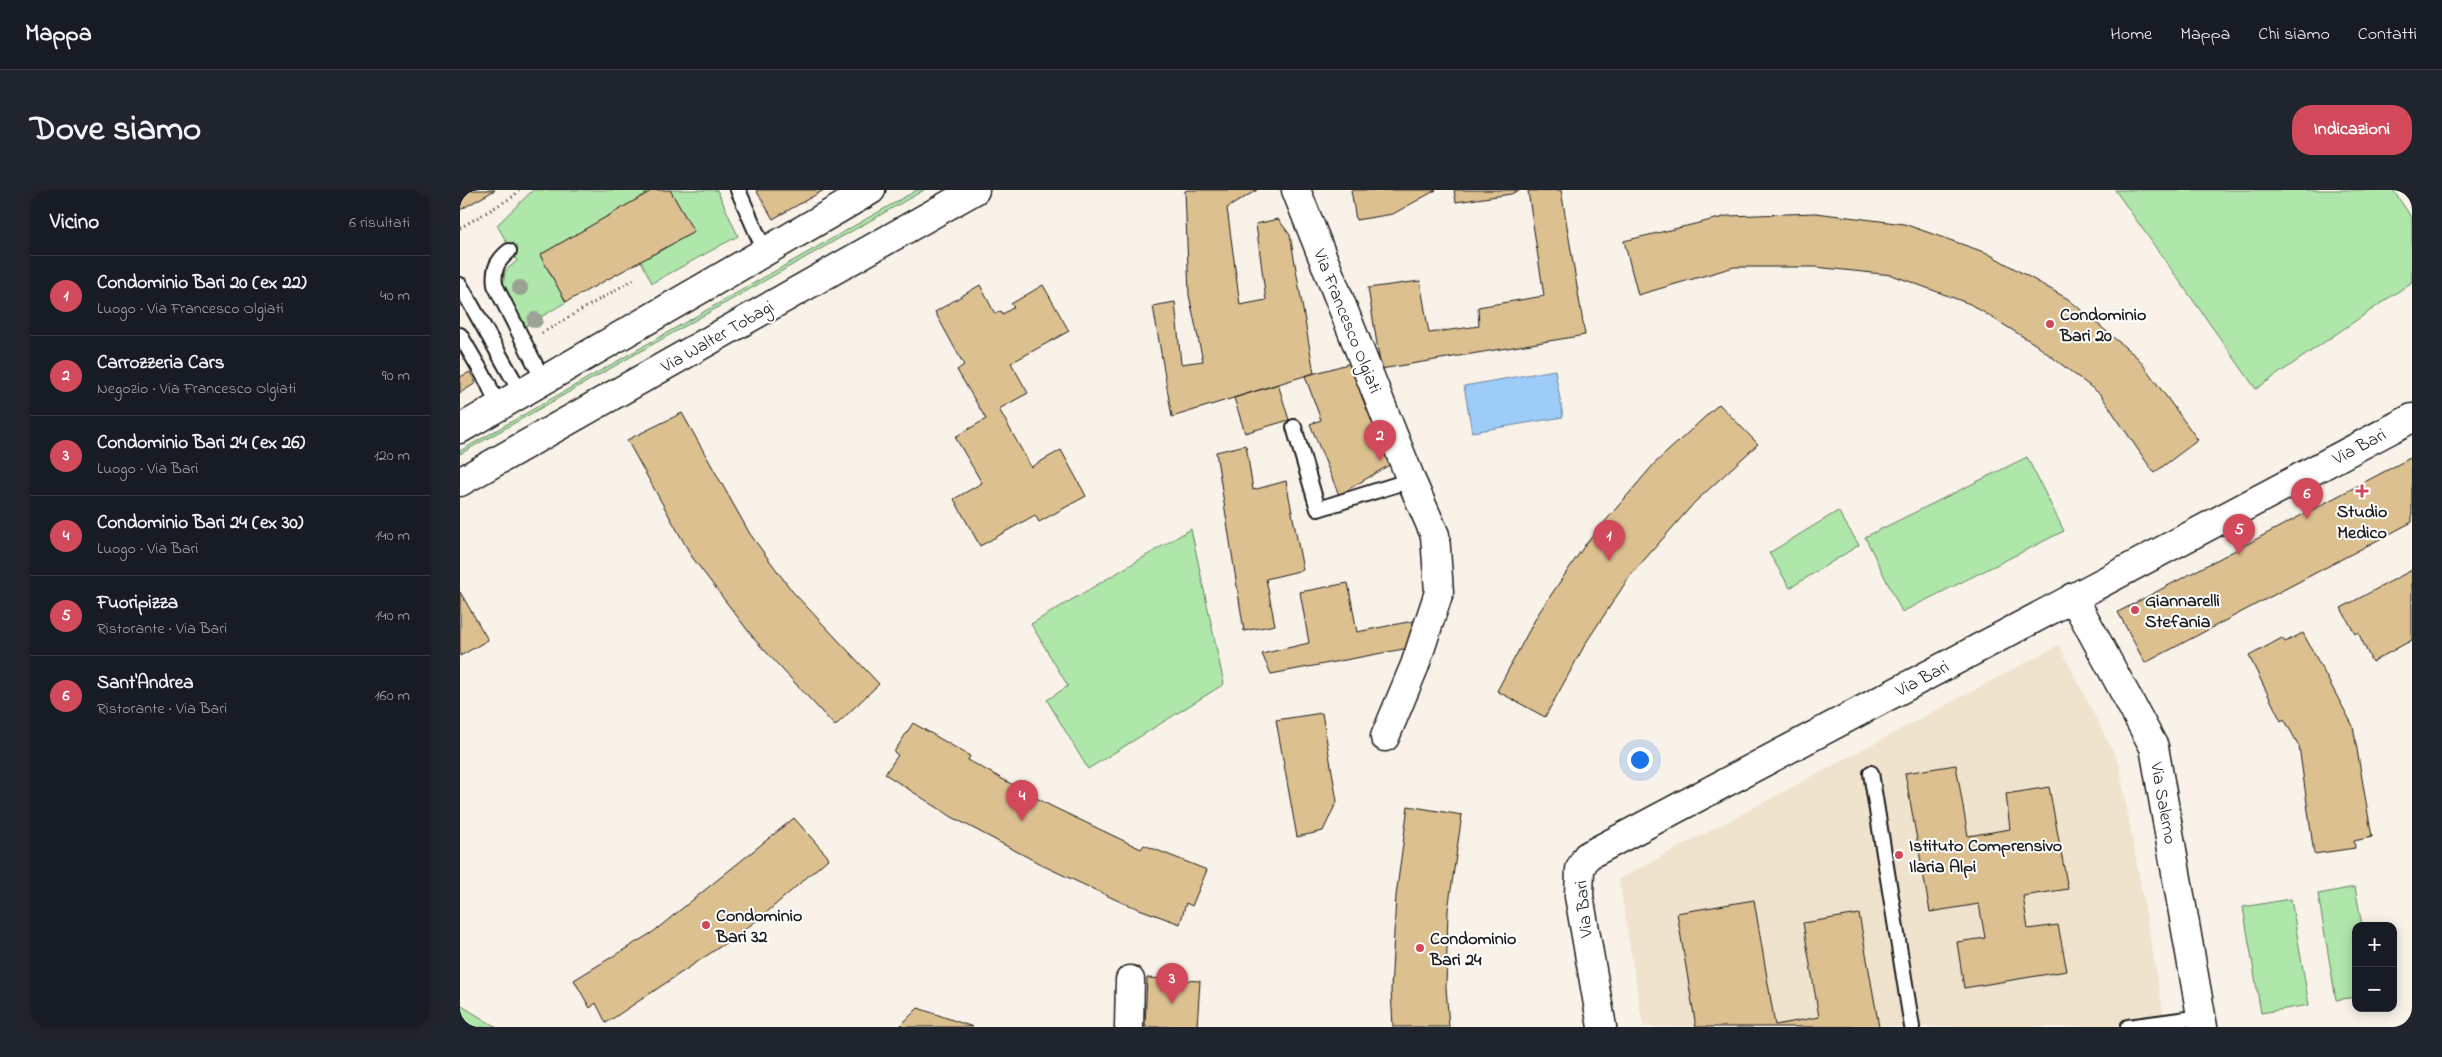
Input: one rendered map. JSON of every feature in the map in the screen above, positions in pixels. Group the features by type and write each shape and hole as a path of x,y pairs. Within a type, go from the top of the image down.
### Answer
{"street":[{"path":"460,429 870,190"},
{"name":"Via Walter Tobagi","path":"460,482 975,190"},
{"name":"Via Francesco Olgiati","path":"1296,190 1411,480 1436,535 1438,592 1415,665 1385,737"},
{"name":"Via Bari","path":"1602,1027 1579,896 1580,869 1587,856 2412,418"},
{"name":"Via Salerno","path":"2074,597 2154,747 2202,1022"},
{"path":"1129,1027 1130,980"}],"lane":[{"path":"738,190 764,252"},
{"path":"509,251 500,258 493,272 494,285 532,386"},
{"path":"460,285 532,386"},
{"path":"460,335 488,383 498,407"},
{"path":"1294,427 1318,509 1411,480"},
{"path":"1871,773 1912,1027"},
{"path":"2128,1027 2202,1022"}],"path":[{"path":"460,228 514,196 519,190"},
{"path":"536,337 636,278"}],"shaded area":[{"name":"Istituto Comprensivo Ilaria Alpi","path":"2059,645 2119,763 2166,1027 1643,1027 1619,879"}],"green space":[{"path":"533,190 653,190 540,255 566,302 526,326 503,286 505,271 517,261 497,225"},
{"path":"670,190 717,190 738,236 652,283 641,261 694,232"},
{"path":"917,190 924,190 460,454 460,451"},
{"path":"2115,190 2393,190 2412,218 2412,282 2256,389"},
{"path":"2027,457 2064,531 1902,612 1865,537"},
{"path":"1838,511 1859,545 1790,588 1769,553"},
{"path":"1191,529 1224,684 1088,769 1047,700 1068,686 1031,624"},
{"path":"2355,887 2361,922 2352,922 2352,998 2336,1000 2318,894"},
{"path":"2291,899 2309,1005 2261,1013 2243,907"},
{"path":"460,1005 496,1027 460,1027"}],"water":[{"path":"1555,370 1563,417 1472,432 1464,386"}],"building":[{"path":"460,190 495,190 460,210"},
{"path":"653,190 670,190 694,232 566,302 540,255"},
{"path":"756,190 824,190 773,219"},
{"path":"1257,190 1227,208 1240,305 1266,300 1256,224 1278,219 1290,235 1314,373 1172,417 1153,306 1175,302 1181,364 1203,361 1189,295 1185,191"},
{"path":"1351,190 1436,190 1393,214 1356,220"},
{"path":"1454,190 1519,190 1511,194 1456,202"},
{"path":"1561,190 1585,335 1381,369 1368,288 1420,281 1429,333 1479,326 1478,307 1544,296 1528,191"},
{"name":"Condominio Bari 20","path":"1816,213 1904,224 1987,253 2068,299 2138,358 2198,440 2154,473 2100,394 2035,344 1970,304 1892,275 1815,267 1734,267 1638,295 1624,241 1728,216"},
{"path":"980,285 995,314 1001,311 1003,314 1014,307 1011,304 1043,285 1069,331 1011,363 1028,393 999,409 1031,467 1061,450 1086,496 1039,522 1035,515 980,546 954,499 982,483 955,437 986,419 957,370 964,365 935,312"},
{"path":"1355,362 1391,464 1339,495 1310,424 1321,420 1305,376"},
{"path":"470,372 476,383 460,393 460,377"},
{"path":"1278,384 1289,420 1245,433 1234,398"},
{"path":"1719,404 1758,444 1695,502 1630,576 1587,641 1545,717 1497,691 1538,614 1585,545 1654,464"},
{"path":"682,413 750,534 792,591 879,684 835,726 755,640 692,557 627,440"},
{"path":"1246,445 1253,490 1286,481 1303,570 1266,579 1275,625 1244,631 1216,452"},
{"path":"2412,457 2412,522 2145,663 2118,612"},
{"path":"2412,570 2412,640 2372,662 2358,632 2355,634 2341,608"},
{"path":"1348,583 1357,632 1423,619 1414,647 1271,674 1262,654 1309,643 1300,592"},
{"path":"460,592 488,640 460,656"},
{"path":"2303,633 2353,726 2372,837 2354,841 2355,848 2314,854 2299,746 2284,719 2281,721 2249,656 2282,638 2285,642"},
{"path":"1322,713 1337,801 1323,831 1297,837 1276,720"},
{"path":"913,723 970,756 968,760 1051,806 1141,849 1144,845 1207,870 1192,906 1186,903 1180,924 1123,903 1048,868 952,817 885,774 898,755 894,752"},
{"path":"1956,765 1968,836 2010,829 2006,794 2049,787 2068,889 2023,896 2028,929 2058,925 2067,971 1964,988 1957,942 1985,938 1979,904 1930,912 1905,773"},
{"name":"Condominio Bari 24","path":"1408,806 1462,815 1448,910 1446,987 1449,1027 1393,1027 1391,990 1396,896"},
{"name":"Condominio Bari 32","path":"794,818 829,858 759,919 606,1023 596,1003 590,1008 574,980 653,932"},
{"path":"1754,900 1775,1025 1819,1017 1803,923 1859,914 1879,1027 1696,1027 1677,913"},
{"path":"1147,978 1200,981 1197,1027 1145,1027"},
{"path":"918,1008 973,1027 899,1027"}],"place":[{"name":"Condominio Bari 20","path":"2050,324"},
{"name":"Carrozzeria Cars","path":"1380,461"},
{"name":"Studio Medico","path":"2362,491"},
{"name":"Sant'Andrea","path":"2307,519"},
{"name":"Fuoripizza","path":"2239,555"},
{"name":"Condominio Bari 20 (ex 22)","path":"1609,561"},
{"name":"Giannarelli Stefania","path":"2135,610"},
{"name":"Condominio Bari 24 (ex 30)","path":"1022,821"},
{"name":"Istituto Comprensivo Ilaria Alpi","path":"1899,855"},
{"name":"Condominio Bari 32","path":"706,925"},
{"name":"Condominio Bari 24","path":"1420,948"},
{"name":"Condominio Bari 24 (ex 26)","path":"1172,1004"}]}
